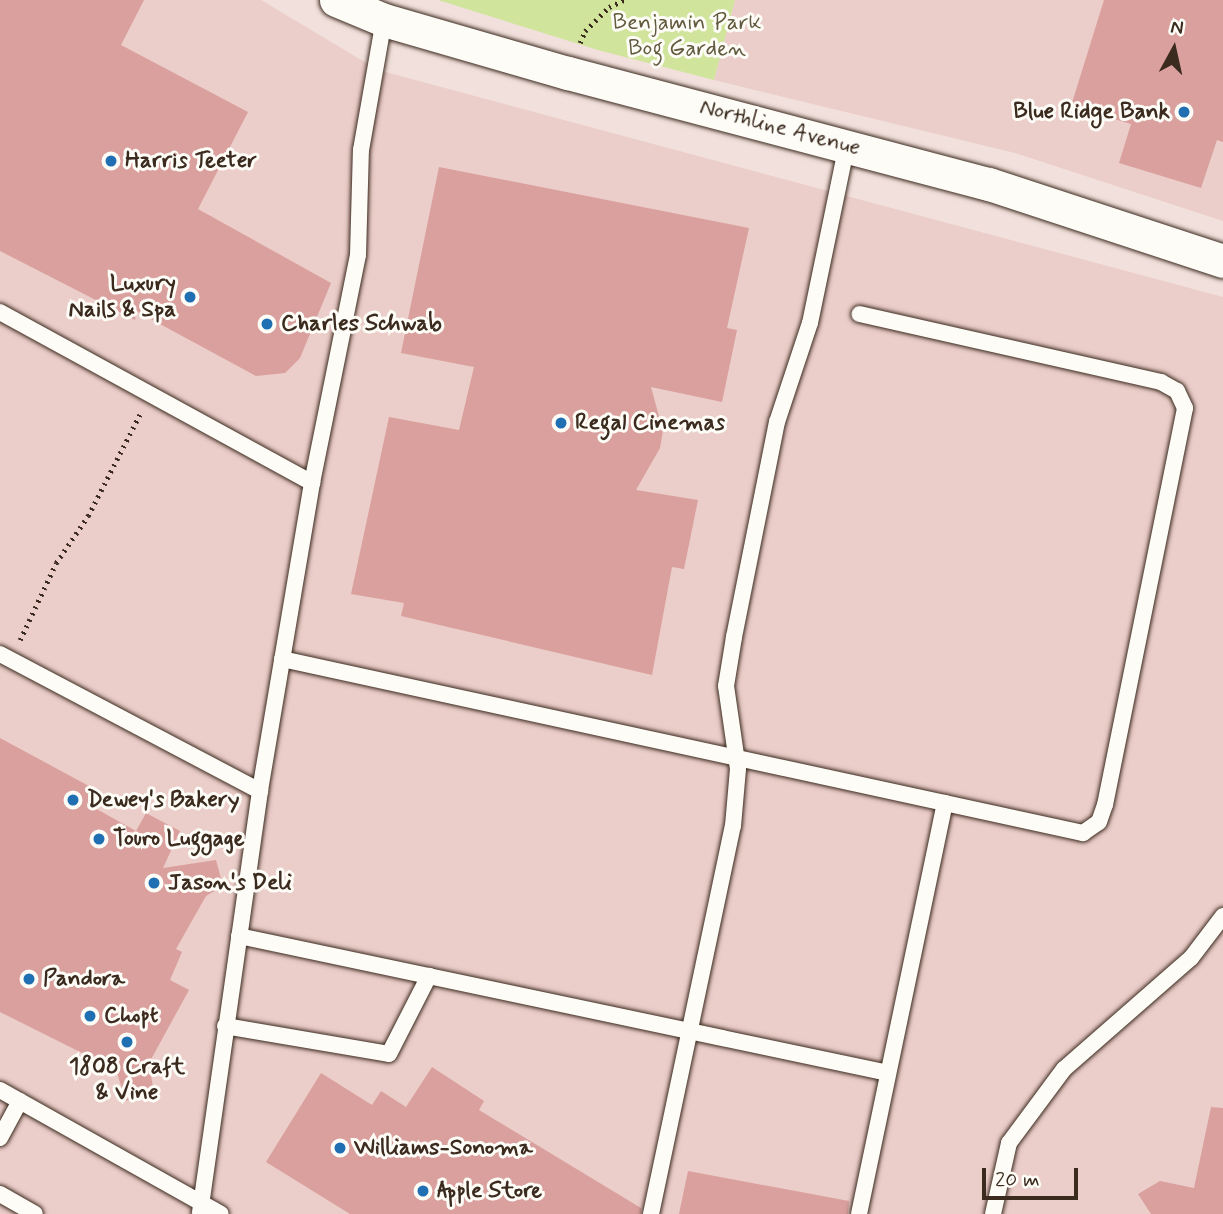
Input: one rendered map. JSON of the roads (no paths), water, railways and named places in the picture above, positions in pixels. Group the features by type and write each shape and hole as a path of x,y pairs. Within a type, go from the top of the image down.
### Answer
{"street":[{"name":"Northline Avenue","path":"336,0 384,20 568,73 847,144 1000,187 1223,261"}],"lane":[{"path":"201,1208 260,791 312,483 358,255 361,150 384,20"},
{"path":"651,1214 733,826 735,758 726,686 734,637 777,422 810,323 847,144"},
{"path":"0,312 312,483"},
{"path":"282,659 1083,832 1099,822 1185,408 1177,391 1161,382 860,314"},
{"path":"4,656 260,791"},
{"path":"859,1214 945,803"},
{"path":"993,1214 1009,1143 1065,1069 1191,958 1223,916"},
{"path":"239,936 888,1073"},
{"path":"225,1026 389,1054 429,976"},
{"path":"0,1090 201,1208 221,1214"},
{"path":"0,1138 20,1101"},
{"path":"0,1194 35,1214"}],"place":[{"name":"Blue Ridge Bank","path":"1184,112"},
{"name":"Harris Teeter","path":"111,161"},
{"name":"Luxury Nails & Spa","path":"190,297"},
{"name":"Charles Schwab","path":"267,324"},
{"name":"Regal Cinemas","path":"561,423"},
{"name":"Dewey's Bakery","path":"73,800"},
{"name":"Touro Luggage","path":"99,839"},
{"name":"Jason's Deli","path":"154,883"},
{"name":"Pandora","path":"29,979"},
{"name":"Chopt","path":"90,1016"},
{"name":"1808 Craft & Vine","path":"127,1042"},
{"name":"Williams-Sonoma","path":"340,1148"},
{"name":"Apple Store","path":"423,1191"}],"park label":[{"name":"Benjamin Park Bog Garden","path":"687,36"}]}
